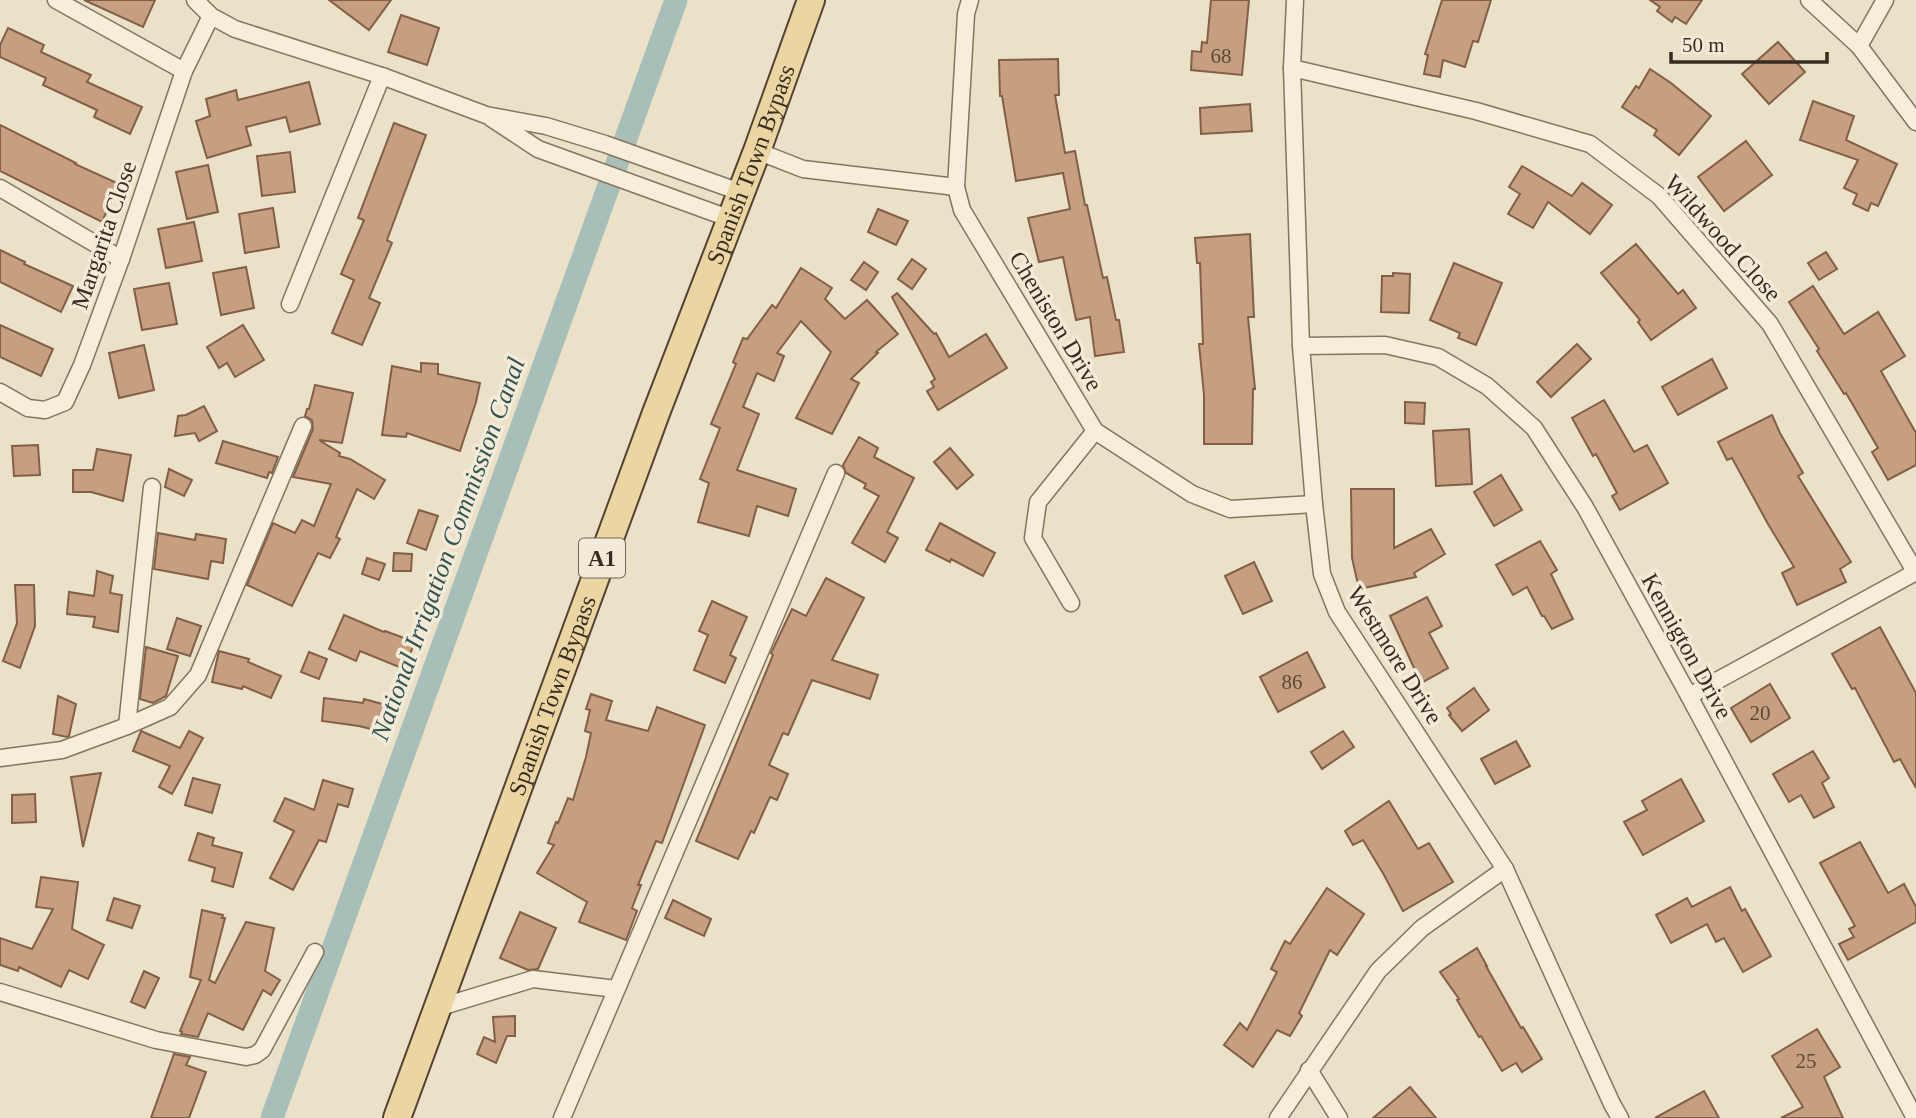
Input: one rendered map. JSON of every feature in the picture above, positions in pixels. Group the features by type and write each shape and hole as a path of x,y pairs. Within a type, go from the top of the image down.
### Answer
{"main road":[{"name":"Spanish Town Bypass","path":"397,1118 811,0"}],"street":[{"path":"56,0 184,71"},
{"path":"195,0 211,16 235,29 382,76 486,115 546,125 740,192"},
{"name":"Cheniston Drive","path":"970,0 966,14 956,187 962,209 1095,431 1192,494 1230,509 1314,504"},
{"name":"Westmore Drive","path":"1295,0 1292,68 1301,346 1322,574 1337,612 1505,869 1620,1118"},
{"path":"1809,0 1859,46 1916,122"},
{"path":"1859,46 1885,0"},
{"name":"Margarita Close","path":"0,392 28,408 45,410 65,402 82,365 121,259 184,71 211,16"},
{"name":"Wildwood Close","path":"1292,68 1476,111 1590,144 1658,196 1770,324 1916,572"},
{"path":"290,304 382,76"},
{"path":"486,115 538,149 731,219"},
{"path":"757,151 803,169 956,187"},
{"path":"0,188 121,259"},
{"name":"Kennigton Drive","path":"1301,346 1385,345 1438,357 1487,386 1534,428 1585,508 1689,696 1915,1118"},
{"path":"0,758 62,750 170,707 198,675 303,426"},
{"path":"1071,603 1033,538 1038,502 1095,431"},
{"path":"562,1118 836,473"},
{"path":"127,726 152,487"},
{"path":"1689,696 1916,572"},
{"path":"1278,1118 1378,971 1422,928 1505,869"},
{"path":"0,992 156,1040 246,1057 256,1055 262,1050 315,952"},
{"path":"437,1008 533,979 616,989"},
{"path":"1309,1070 1339,1118"}],"building":[{"path":"84,0 155,0 143,27"},
{"path":"329,0 391,0 369,30"},
{"path":"1211,0 1249,0 1242,75 1191,70 1192,51 1201,52 1202,42 1207,43"},
{"path":"1442,0 1491,0 1478,42 1473,41 1465,67 1443,60 1440,77 1424,74 1428,55 1425,54"},
{"path":"1650,0 1702,0 1686,24 1675,17 1672,22 1657,11 1660,7"},
{"path":"401,15 439,28 427,65 388,52"},
{"path":"8,28 44,45 41,52 91,75 87,82 142,107 130,134 94,117 97,110 43,85 46,78 0,57 0,45"},
{"path":"1778,42 1805,72 1769,104 1742,74"},
{"path":"1058,59 1059,95 1055,95 1065,153 1075,151 1085,205 1103,278 1107,277 1116,320 1119,320 1124,352 1095,356 1090,317 1076,320 1063,257 1039,262 1028,218 1070,209 1063,173 1016,181 1000,96 999,60"},
{"path":"1650,69 1711,116 1679,155 1654,135 1657,130 1622,107 1636,86 1639,88"},
{"path":"309,82 320,124 290,132 286,117 246,127 251,145 207,158 196,121 210,116 206,99 236,90 238,100"},
{"path":"1813,101 1854,116 1846,140 1897,164 1878,206 1871,203 1868,211 1853,204 1857,194 1844,188 1858,160 1800,140"},
{"path":"1250,104 1252,131 1201,134 1200,108"},
{"path":"394,123 426,135 387,240 392,243 369,298 380,303 362,345 332,333 354,280 341,274 364,220 358,218"},
{"path":"0,125 119,184 102,222 0,171"},
{"path":"1746,141 1772,175 1724,211 1698,177"},
{"path":"290,152 295,192 262,196 257,156"},
{"path":"208,165 218,212 187,219 176,172"},
{"path":"1522,166 1572,196 1582,183 1612,205 1590,234 1548,202 1533,228 1508,214 1520,194 1509,187"},
{"path":"273,208 279,247 245,253 239,214"},
{"path":"878,209 908,221 896,245 868,232"},
{"path":"194,222 202,261 166,268 158,229"},
{"path":"1250,234 1254,317 1248,317 1255,389 1252,444 1204,444 1204,395 1199,344 1203,344 1200,263 1197,263 1195,238"},
{"path":"1636,244 1678,294 1683,290 1696,308 1651,340 1638,322 1640,320 1601,273"},
{"path":"0,250 73,286 61,312 0,282"},
{"path":"1826,252 1837,269 1819,280 1808,263"},
{"path":"912,259 926,269 912,289 898,279"},
{"path":"864,262 878,272 866,290 851,280"},
{"path":"1454,263 1502,283 1476,345 1458,338 1460,333 1430,320"},
{"path":"246,267 254,308 221,315 213,273"},
{"path":"801,268 832,288 825,299 845,319 867,300 898,334 876,352 878,353 851,379 859,383 832,434 796,418 831,352 801,321 777,353 784,356 774,381 757,373 743,407 759,414 737,470 796,489 788,516 757,506 749,536 698,522 709,483 700,479 720,428 711,424 736,364 733,362 743,338 747,339 772,305 776,308"},
{"path":"1393,273 1410,274 1409,313 1381,312 1382,276 1393,276"},
{"path":"169,283 177,324 142,330 134,289"},
{"path":"1813,286 1844,334 1878,312 1905,356 1881,371 1916,433 1916,465 1888,480 1872,452 1878,448 1789,302"},
{"path":"897,293 934,334 936,333 949,357 986,334 1007,368 938,410 927,391 934,387 931,382 935,379 892,297"},
{"path":"0,325 53,349 41,376 0,357"},
{"path":"243,325 264,360 235,377 227,363 219,368 207,347"},
{"path":"1577,344 1591,359 1551,397 1537,382"},
{"path":"144,345 154,390 119,398 109,353"},
{"path":"1712,359 1727,388 1678,415 1662,387"},
{"path":"421,363 438,364 438,374 480,383 460,451 407,433 406,437 382,435 392,366 421,372"},
{"path":"315,385 353,393 342,443 319,440 340,453 339,456 350,459 385,480 374,499 357,489 336,537 340,539 330,558 318,553 292,606 247,585 273,523 295,533 302,520 314,526 331,484 293,477 313,429 312,420 305,416"},
{"path":"1604,400 1634,452 1647,445 1668,483 1620,510 1612,496 1617,493 1572,418"},
{"path":"1405,402 1425,403 1424,424 1405,423"},
{"path":"204,406 217,431 199,441 195,433 175,436 178,416"},
{"path":"1772,415 1803,473 1798,476 1851,562 1840,569 1846,582 1797,605 1782,573 1794,567 1732,458 1727,460 1718,442"},
{"path":"1469,429 1472,484 1436,486 1433,431"},
{"path":"859,437 878,448 874,457 914,478 887,532 898,538 885,562 852,543 879,496 864,488 866,484 846,473 843,465"},
{"path":"223,441 278,457 272,473 269,472 267,478 216,463"},
{"path":"38,445 40,475 14,476 12,446"},
{"path":"950,448 973,475 957,489 934,462"},
{"path":"97,449 131,455 123,501 91,492 73,492 73,470 93,470"},
{"path":"169,469 192,480 184,496 165,487"},
{"path":"1501,475 1522,510 1494,526 1474,492"},
{"path":"1351,489 1394,489 1394,548 1431,529 1445,554 1414,573 1416,577 1359,589 1352,558"},
{"path":"419,510 438,516 426,550 407,543"},
{"path":"940,523 995,553 983,576 951,559 950,562 926,550"},
{"path":"158,533 195,540 196,534 226,539 223,563 211,561 208,579 154,569"},
{"path":"1540,541 1557,570 1551,574 1573,619 1552,629 1527,587 1513,595 1496,565"},
{"path":"394,553 412,554 411,571 393,571"},
{"path":"367,558 385,564 379,580 362,574"},
{"path":"1254,562 1272,601 1243,614 1225,576"},
{"path":"97,571 113,576 110,593 122,595 118,632 93,627 95,617 67,614 69,592 94,596"},
{"path":"826,578 864,598 832,660 878,675 870,699 812,680 788,735 783,733 769,765 788,774 777,800 770,797 754,833 751,831 738,859 696,841 773,655 771,653 792,609 806,616"},
{"path":"15,585 34,585 35,626 20,668 3,661 17,623"},
{"path":"1427,597 1442,626 1429,633 1448,668 1421,683 1390,616"},
{"path":"712,601 747,617 730,655 736,658 725,683 694,670 708,635 699,631"},
{"path":"344,615 415,642 404,669 360,651 356,661 329,649"},
{"path":"177,618 201,626 190,656 167,649"},
{"path":"1880,627 1916,693 1916,788 1900,759 1894,762 1855,688 1852,689 1832,654"},
{"path":"146,647 178,656 166,696 153,703 140,699"},
{"path":"219,651 249,659 248,662 281,676 271,698 243,686 242,689 212,682"},
{"path":"309,652 327,659 319,679 301,672"},
{"path":"1307,652 1325,687 1278,712 1260,677"},
{"path":"1770,684 1790,718 1751,742 1731,708"},
{"path":"1474,688 1489,710 1462,731 1449,715 1451,714 1447,708"},
{"path":"591,694 612,701 606,720 648,731 657,707 705,725 662,843 656,841 638,885 641,885 632,908 637,911 626,940 579,922 587,902 537,873 554,845 548,843 568,798 573,800 586,757 591,733 585,731 590,710 586,709"},
{"path":"58,696 76,704 67,737 53,734"},
{"path":"324,698 363,703 364,699 386,705 379,731 322,721"},
{"path":"141,731 180,748 189,731 203,738 172,794 159,787 170,766 133,751"},
{"path":"1343,731 1354,747 1322,769 1311,752"},
{"path":"1516,741 1530,766 1495,784 1481,759"},
{"path":"1813,751 1829,778 1822,783 1834,807 1814,818 1801,795 1789,802 1773,774"},
{"path":"101,773 83,847 71,777"},
{"path":"193,778 220,785 212,813 185,805"},
{"path":"1681,779 1704,821 1643,855 1624,822 1647,810 1642,801"},
{"path":"323,780 353,789 348,807 338,804 326,842 319,840 293,890 270,878 294,831 274,821 285,798 314,810"},
{"path":"35,794 36,822 12,823 12,795"},
{"path":"1389,801 1418,849 1429,843 1453,882 1403,911 1363,840 1353,845 1345,831"},
{"path":"198,833 214,838 212,845 242,853 233,887 212,881 215,868 189,860"},
{"path":"1860,842 1888,893 1904,884 1916,907 1916,922 1848,960 1839,944 1854,937 1849,929 1855,926 1820,863"},
{"path":"41,877 78,882 72,929 104,945 88,979 69,970 61,987 19,967 18,971 0,965 0,938 32,949 53,909 36,907"},
{"path":"1730,887 1771,956 1743,972 1724,938 1716,942 1707,924 1671,943 1656,915 1687,898 1692,907"},
{"path":"1327,888 1364,914 1337,955 1330,950 1299,1013 1302,1016 1290,1036 1277,1030 1253,1067 1224,1045 1240,1023 1247,1030 1277,972 1271,969 1285,941 1290,944"},
{"path":"114,898 140,906 132,928 107,920"},
{"path":"673,900 711,919 704,936 665,918"},
{"path":"202,910 223,915 222,918 225,918 209,980 215,983 246,922 274,928 265,971 280,980 271,995 263,990 243,1030 208,1013 198,1037 181,1034 180,1031 201,980 190,977"},
{"path":"520,912 556,928 538,969 528,970 500,958"},
{"path":"1477,948 1521,1028 1523,1027 1542,1059 1522,1072 1516,1063 1502,1071 1440,972"},
{"path":"144,971 159,978 145,1008 131,1002"},
{"path":"515,1016 515,1036 507,1036 496,1063 477,1054 484,1037 495,1042 493,1017"},
{"path":"1817,1029 1840,1067 1824,1077 1843,1118 1781,1118 1803,1107 1772,1056"},
{"path":"174,1054 190,1057 186,1065 206,1072 189,1118 151,1118"},
{"path":"1410,1087 1436,1118 1373,1118"},
{"path":"1704,1091 1719,1118 1655,1118"}],"waterway":[{"name":"National Irrigation Commission Canal","path":"272,1118 676,0"}]}
